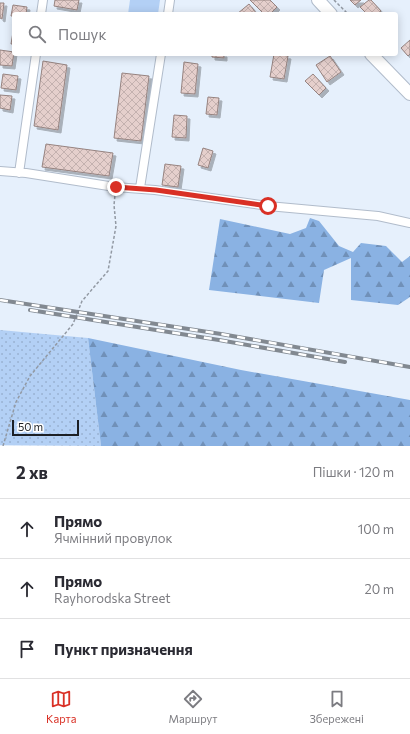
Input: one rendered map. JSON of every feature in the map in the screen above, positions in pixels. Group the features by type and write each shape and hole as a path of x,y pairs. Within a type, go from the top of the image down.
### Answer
{"main road":[{"path":"318,0 330,12"},
{"path":"373,56 410,94"}],"street":[{"path":"41,12 43,0"},
{"path":"168,12 170,0"},
{"path":"20,173 36,56"},
{"path":"140,188 161,56"},
{"path":"0,171 116,187 140,188 268,206 378,216 410,223"}],"path":[{"path":"334,0 346,12"},
{"path":"3,446 16,402 30,376 73,324 82,300 108,271 116,226 114,205 116,187"}],"shaded area":[{"path":"130,0 160,0 158,12 128,12"},
{"path":"0,330 88,338 101,446 0,445"}],"green space":[{"path":"310,218 319,221 339,246 353,252 361,243 386,246 402,262 410,256 410,297 398,305 351,300 351,258 324,270 319,303 209,290 220,219 290,234 306,228"},
{"path":"88,338 241,370 410,400 410,446 101,446"}],"building":[{"path":"55,0 79,0 77,10 54,6"},
{"path":"250,0 270,0 277,7 272,12 262,12"},
{"path":"350,0 361,0 355,5"},
{"path":"371,0 381,11 365,12 360,7"},
{"path":"0,3 4,3 2,19 0,18"},
{"path":"249,4 255,12 239,12"},
{"path":"13,5 27,7 26,12 12,12 11,16"},
{"path":"410,40 410,54 408,56 401,48"},
{"path":"0,50 12,52 12,56 13,56 12,66 0,65"},
{"path":"224,56 224,58 212,57"},
{"path":"274,56 288,56 284,79 270,77"},
{"path":"330,56 341,72 327,82 316,65"},
{"path":"43,61 67,65 58,130 34,126"},
{"path":"184,62 198,64 195,94 181,93"},
{"path":"122,73 149,76 141,141 114,138"},
{"path":"3,74 18,76 16,90 1,88"},
{"path":"313,74 326,88 319,95 305,81"},
{"path":"0,95 12,96 10,110 0,108"},
{"path":"208,97 219,98 217,115 206,114"},
{"path":"174,115 187,116 186,138 172,137"},
{"path":"46,144 113,153 109,176 42,167"},
{"path":"203,148 213,151 208,168 198,165"},
{"path":"165,164 181,166 178,187 162,185"}],"railway":[{"path":"0,300 221,334 410,367"},
{"path":"30,310 345,362"}],"route":[{"path":"116,187 156,190 268,206"}]}
